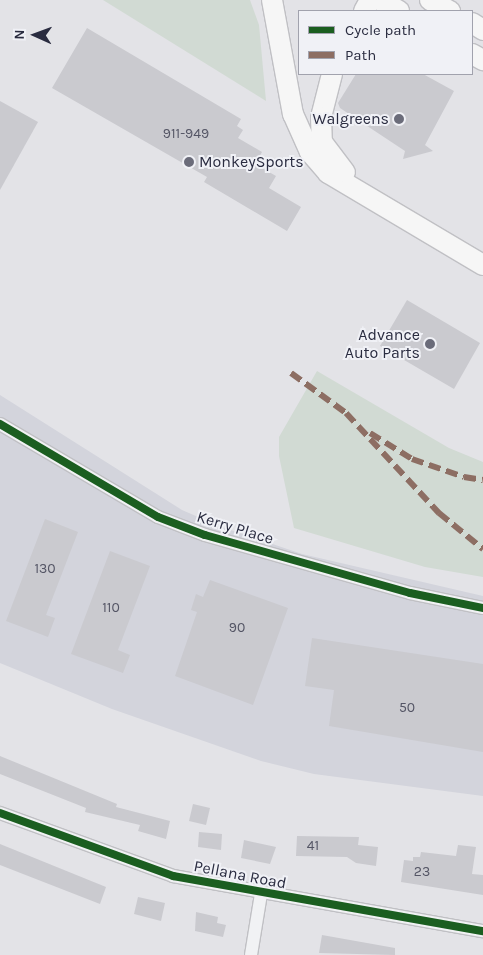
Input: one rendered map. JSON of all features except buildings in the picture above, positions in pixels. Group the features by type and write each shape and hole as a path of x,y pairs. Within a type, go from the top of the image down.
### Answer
{"main road":[{"path":"272,0 299,132 328,173 483,265"},
{"path":"380,0 397,10"},
{"path":"430,0 448,10"},
{"path":"332,75 321,117 322,142 331,157 384,207"}],"street":[{"name":"Kerry Place","path":"0,424 158,516 205,535 410,593 483,608"},
{"name":"Pellana Road","path":"0,813 173,876 261,894 483,932"},
{"path":"251,955 261,894"}],"shaded area":[{"path":"103,0 250,0 259,25 266,101"},
{"path":"317,371 449,448 483,462 483,577 425,567 294,528 279,456 279,437"},
{"path":"0,395 182,510 219,526 302,554 483,596 483,796 314,774 261,761 112,709 0,663"}],"marked path":[{"path":"291,373 346,413 439,513 483,549"},
{"path":"370,433 412,459 464,477 483,480"}],"cycle path":[{"path":"0,424 158,517 205,535 410,593 483,608"},
{"path":"0,813 173,876 483,931"}],"place":[{"name":"Walgreens","path":"399,119"},
{"name":"MonkeySports","path":"189,162"},
{"name":"Advance Auto Parts","path":"430,344"}]}
